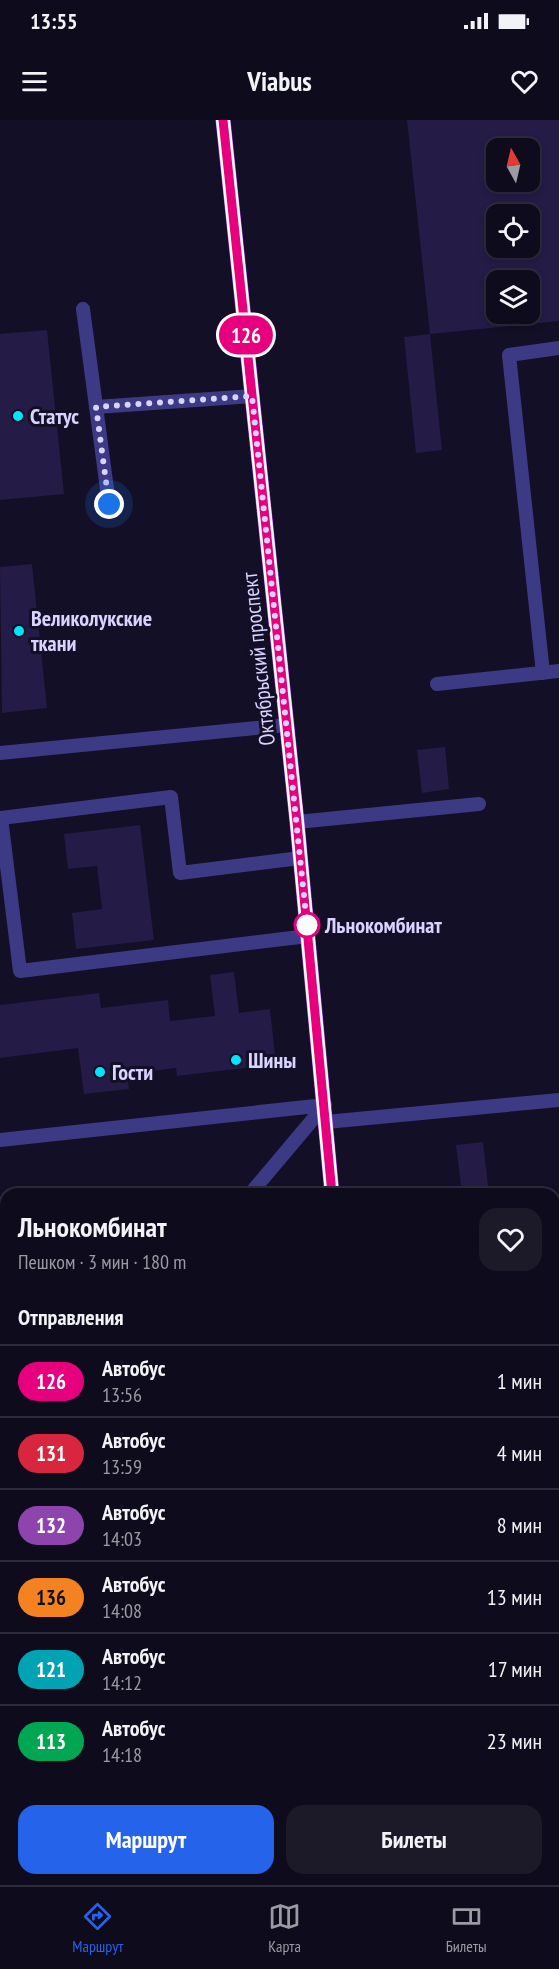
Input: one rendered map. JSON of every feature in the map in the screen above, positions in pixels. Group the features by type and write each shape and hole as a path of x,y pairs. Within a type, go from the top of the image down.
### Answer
{"main road":[{"name":"Октябрьский проспект","path":"223,120 297,822 332,1188"}],"lane":[{"path":"83,309 109,504"},
{"path":"543,673 509,355 559,348"},
{"path":"96,407 252,396"},
{"path":"436,684 559,671"},
{"path":"0,753 287,725"},
{"path":"300,858 180,873 171,797 1,818 20,971 308,936"},
{"path":"297,822 479,804"},
{"path":"326,1122 559,1100"},
{"path":"0,1140 325,1105"},
{"path":"255,1188 325,1105"}],"building":[{"path":"407,120 559,120 559,321 540,323 540,270 486,270 486,324 529,324 430,334"},
{"path":"47,330 64,494 0,500 0,334"},
{"path":"430,334 442,450 416,453 404,337"},
{"name":"Великолукские ткани","path":"32,564 47,708 2,713 0,567"},
{"path":"445,747 449,789 422,793 417,750"},
{"path":"140,825 154,940 76,949 72,913 102,909 97,866 68,869 64,834"},
{"path":"234,972 239,1013 270,1009 276,1064 177,1076 176,1068 127,1074 129,1089 84,1094 78,1048 0,1058 0,1005 99,993 101,1008 168,1000 170,1021 215,1016 210,975"},
{"path":"483,1142 488,1188 461,1188 456,1145"}],"bus line":[{"name":"126","path":"223,120 297,822 331,1188"}],"place":[{"name":"Статус","path":"18,416"},
{"name":"Великолукские ткани","path":"19,631"},
{"name":"Льнокомбинат","path":"307,925"},
{"name":"Шины","path":"236,1060"},
{"name":"Гости","path":"100,1072"}],"route":[{"path":"109,504 96,407 252,396 307,925"}]}
